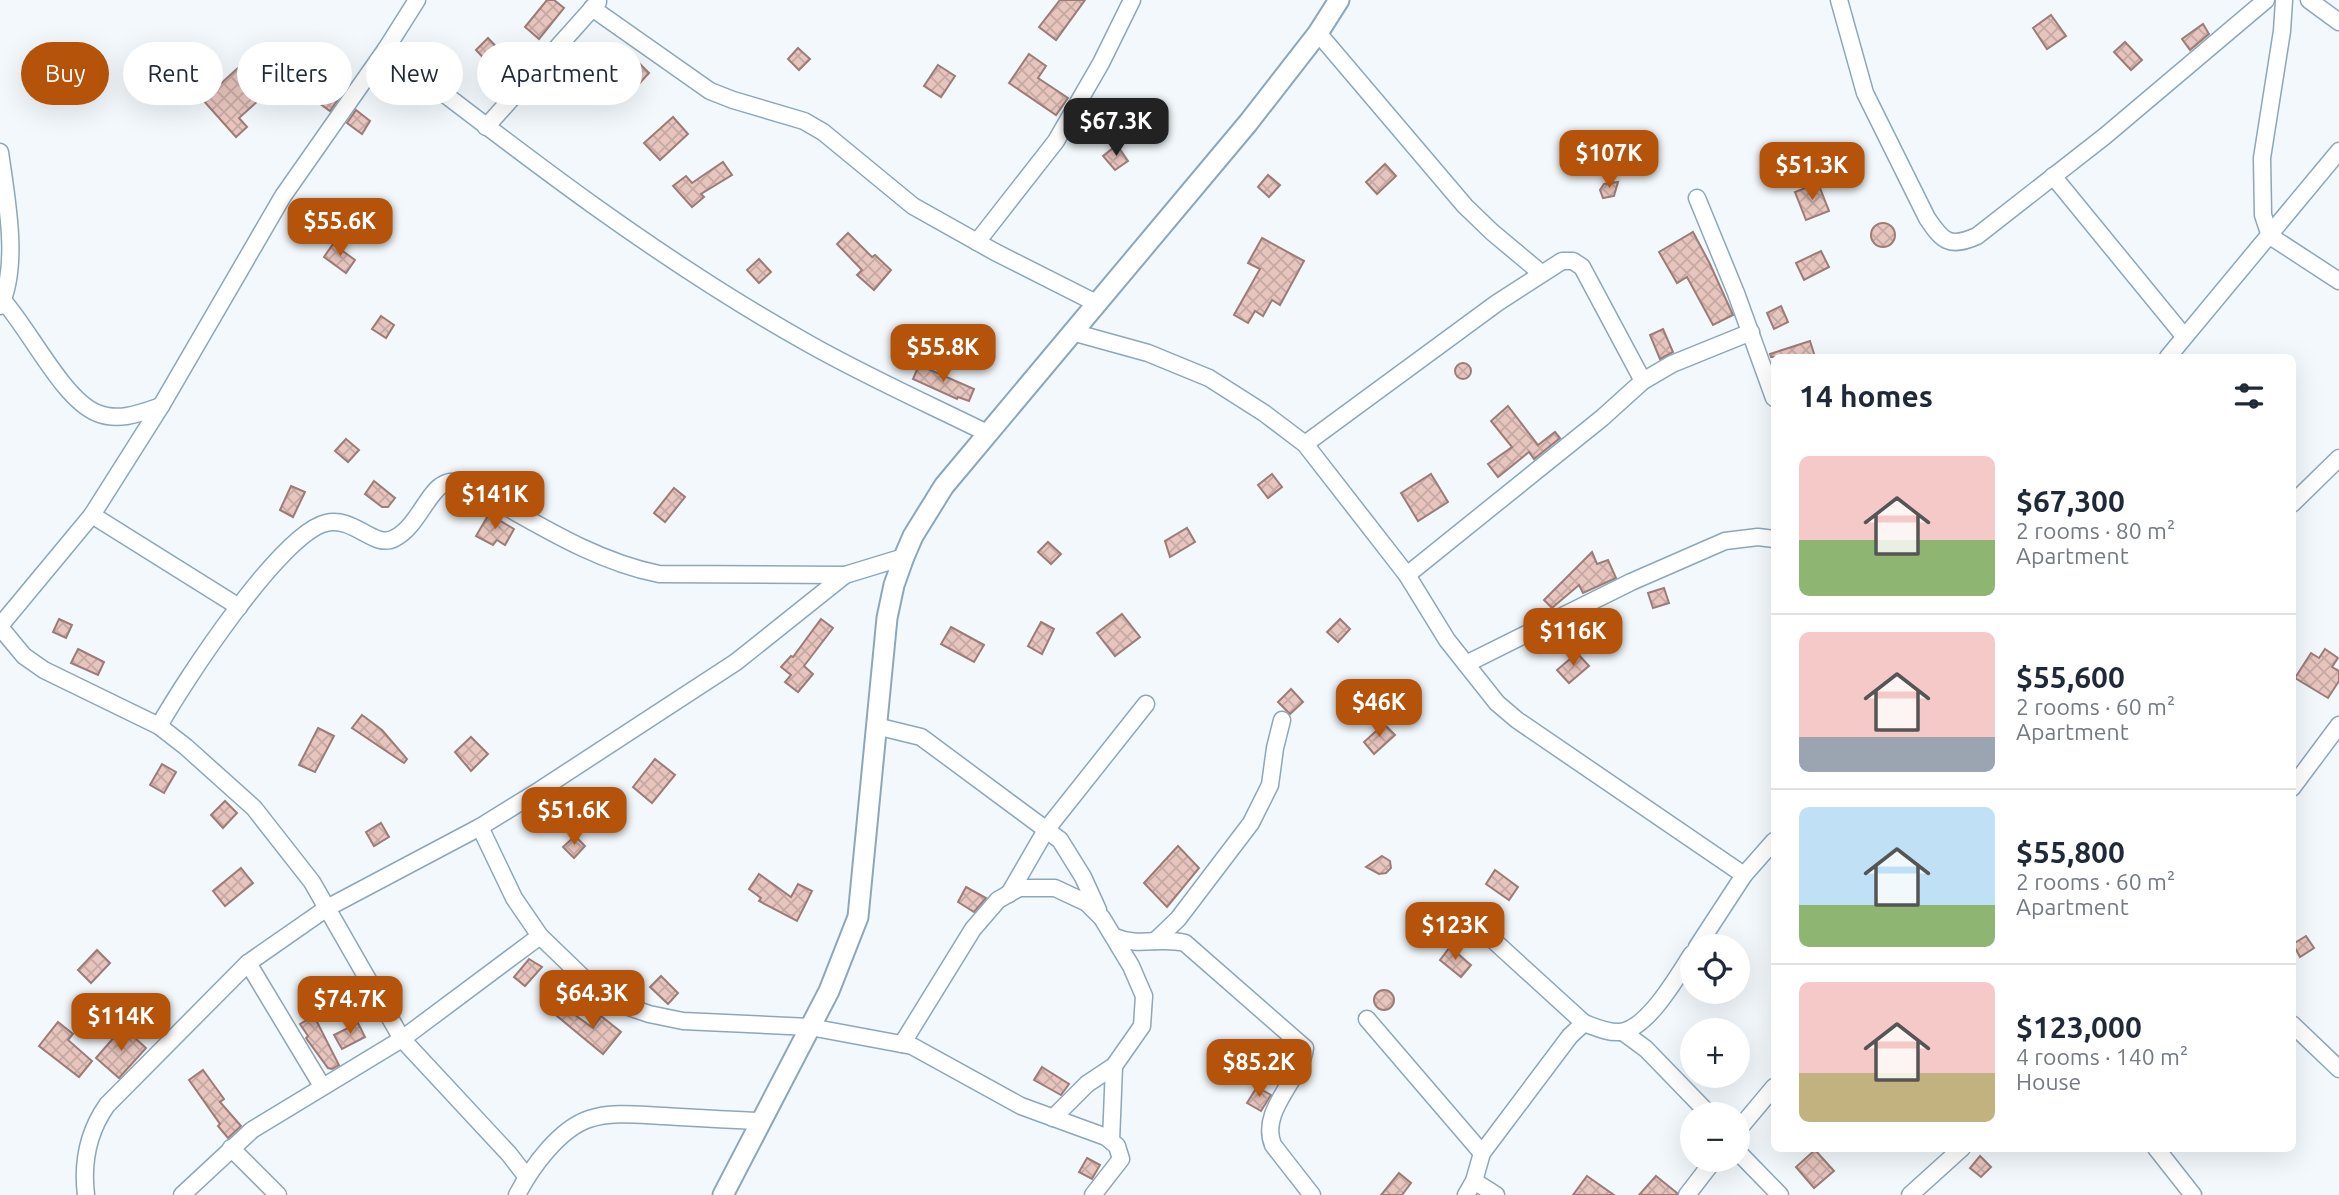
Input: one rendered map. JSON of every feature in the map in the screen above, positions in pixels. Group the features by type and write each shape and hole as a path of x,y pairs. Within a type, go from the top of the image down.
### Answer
{"street":[{"path":"390,42 417,0"},
{"path":"977,242 1056,141 1101,62 1132,0"},
{"path":"723,1195 829,991 858,917 887,618 894,585 913,536 944,486 1248,123 1318,33 1339,0"},
{"path":"1839,0 1865,93 1927,218 1938,235 1950,243 1963,242 1977,236 2105,136 2266,0"},
{"path":"2284,0 2282,31 2262,158 2263,215 2270,236 2339,281"},
{"path":"2309,0 2339,22"},
{"path":"486,127 596,4 710,91 804,121 823,132 913,206 1096,303"},
{"path":"1318,33 1465,206 1542,274"},
{"path":"366,78 283,196 161,406 92,515 0,626 24,656 44,670 159,726 254,808 312,882 402,1039 509,1154 526,1176"},
{"path":"458,105 603,214 718,289 811,345 987,433"},
{"path":"2170,354 2339,150"},
{"path":"0,152 9,237 9,266 1,301 75,398 98,414 117,417 134,415 161,406"},
{"path":"2053,176 2184,336"},
{"path":"1697,198 1771,389"},
{"path":"1305,444 1423,356 1562,261 1573,261 1582,267 1643,381"},
{"path":"1072,332 1147,353 1200,374 1255,407 1305,444 1407,575 1447,640 1497,703 1517,720 1744,875"},
{"path":"1407,575 1602,418 1643,381 1672,364 1751,332"},
{"path":"2296,500 2339,458"},
{"path":"159,726 177,693 239,607 270,569 303,537 323,523 339,521 353,525 374,538 391,541 401,535 418,517 442,484 453,481 465,484 577,544 630,568 659,574 845,575 904,557"},
{"path":"92,515 239,607"},
{"path":"1466,664 1631,582 1725,541 1758,537 1771,539"},
{"path":"86,1195 86,1152 98,1118 107,1105 247,963 327,908 480,827 540,790 736,662 845,575"},
{"path":"1009,894 1046,830 1146,704"},
{"path":"1155,941 1178,919 1251,823 1270,785 1282,720"},
{"path":"2296,783 2339,725"},
{"path":"876,726 921,737 1060,841 1083,877 1144,996 1142,1026 1114,1066 1087,1084 1054,1118"},
{"path":"480,827 514,898 540,936 596,990 623,1005 683,1021 810,1027 912,1046 1021,1106 1111,1141 1117,1146 1121,1159 1094,1195"},
{"path":"1705,934 1744,875 1771,844"},
{"path":"902,1044 973,929 998,900 1019,888 1055,888 1087,903 1102,918"},
{"path":"1481,929 1584,1023 1611,1032 1623,1032 1638,1025 1665,995 1680,972"},
{"path":"182,1195 252,1130 402,1039 540,936"},
{"path":"1115,937 1127,942 1169,939 1185,943 1305,1048 1304,1057 1284,1091 1269,1127 1269,1135 1311,1195"},
{"path":"247,963 322,1086"},
{"path":"1367,1019 1482,1153"},
{"path":"1496,1195 1470,1188 1482,1153 1570,1036 1584,1023"},
{"path":"2296,1028 2339,1069"},
{"path":"1623,1032 1656,1058 1698,1102"},
{"path":"1111,1141 1114,1066"},
{"path":"1750,1116 1771,1091"},
{"path":"517,1195 526,1176 573,1127 602,1116 760,1121"},
{"path":"231,1148 278,1195"},
{"path":"1910,1195 1958,1152"},
{"path":"2159,1152 2193,1195"},
{"path":"1750,1164 1780,1195"},
{"path":"1687,1195 1705,1172"}],"building":[{"path":"547,0 554,0 564,8 539,39 525,27"},
{"path":"1060,0 1085,0 1056,40 1039,27"},
{"path":"2051,15 2066,36 2047,49 2033,28"},
{"path":"2203,24 2209,34 2190,50 2182,39"},
{"path":"2125,42 2142,60 2131,70 2114,52"},
{"path":"798,48 810,59 799,70 788,59"},
{"path":"1029,54 1046,66 1038,78 1068,98 1056,115 1009,83"},
{"path":"938,65 955,76 941,97 924,86"},
{"path":"642,66 649,73 642,81"},
{"path":"237,69 237,105 253,105 239,118 247,127 236,137 207,105 223,105 223,82"},
{"path":"322,105 334,105 330,111"},
{"path":"356,110 370,121 362,134 347,123"},
{"path":"673,117 688,134 660,160 644,143"},
{"path":"1117,145 1128,161 1115,170 1103,156"},
{"path":"723,162 732,175 701,194 704,197 692,207 673,186 686,176 692,183"},
{"path":"1385,164 1396,176 1377,194 1366,182"},
{"path":"1268,175 1280,185 1269,197 1258,187"},
{"path":"1618,182 1614,196 1603,198 1600,190 1604,184"},
{"path":"1818,183 1829,211 1806,220 1795,192"},
{"path":"1883,223 1894,230 1895,235 1888,246 1883,247 1872,240 1871,235 1878,224"},
{"path":"1693,232 1733,315 1713,325 1687,277 1677,283 1659,252"},
{"path":"848,233 872,257 875,255 891,270 874,290 857,275 862,270 837,244"},
{"path":"1262,238 1304,261 1280,305 1272,300 1263,316 1255,311 1248,323 1234,315 1260,269 1248,263"},
{"path":"333,244 355,260 346,273 324,257"},
{"path":"1821,251 1829,267 1804,280 1796,263"},
{"path":"759,259 771,272 759,283 747,270"},
{"path":"1781,306 1788,322 1774,329 1767,313"},
{"path":"381,316 394,325 386,338 372,329"},
{"path":"1663,329 1673,352 1660,359 1650,335"},
{"path":"1810,341 1814,354 1771,354 1771,357 1770,354"},
{"path":"1463,363 1469,365 1469,377 1463,379 1457,377 1455,371 1457,365"},
{"path":"919,365 974,389 969,401 958,397 957,399 913,379"},
{"path":"1508,406 1538,445 1555,432 1560,438 1534,459 1529,452 1498,477 1488,464 1512,447 1491,421"},
{"path":"346,439 359,450 348,462 335,451"},
{"path":"1272,474 1282,487 1268,498 1258,485"},
{"path":"1431,474 1448,502 1418,521 1401,493"},
{"path":"374,481 395,498 388,507 382,507 365,494"},
{"path":"291,486 305,492 293,517 280,510"},
{"path":"674,488 685,497 665,522 654,513"},
{"path":"489,514 514,529 505,545 497,540 493,545 476,536"},
{"path":"1187,528 1195,542 1170,557 1165,541"},
{"path":"1048,542 1061,554 1051,564 1038,552"},
{"path":"1592,552 1597,564 1608,560 1616,578 1583,593 1579,585 1552,608 1544,600"},
{"path":"1664,588 1669,603 1653,608 1648,593"},
{"path":"1122,614 1140,637 1115,656 1097,633"},
{"path":"59,619 72,625 66,638 53,632"},
{"path":"821,619 833,628 804,666 813,674 798,692 785,682 791,675 781,667 793,657"},
{"path":"1340,619 1350,629 1338,642 1327,632"},
{"path":"1041,622 1054,629 1042,654 1028,646"},
{"path":"951,627 984,645 974,662 941,644"},
{"path":"78,649 104,662 98,675 71,663"},
{"path":"2325,649 2338,658 2332,667 2339,671 2339,681 2328,698 2296,679 2311,653 2319,658"},
{"path":"1577,653 1589,666 1569,683 1557,670"},
{"path":"1291,689 1303,702 1290,714 1278,702"},
{"path":"362,715 382,730 407,759 404,763 352,728"},
{"path":"1384,724 1395,735 1374,754 1364,742"},
{"path":"318,728 334,736 315,772 299,765"},
{"path":"471,737 488,754 471,771 455,752"},
{"path":"655,759 675,775 652,803 633,787"},
{"path":"162,764 176,772 164,793 150,785"},
{"path":"225,801 237,813 223,828 211,815"},
{"path":"381,823 389,837 374,846 366,832"},
{"path":"575,836 585,846 574,858 563,847"},
{"path":"1178,846 1199,868 1167,907 1144,883"},
{"path":"1382,856 1390,861 1391,868 1386,873 1379,874 1366,867"},
{"path":"241,868 253,883 225,906 213,891"},
{"path":"1495,870 1518,887 1509,900 1486,884"},
{"path":"759,874 791,897 798,884 812,891 797,921 759,901 761,898 749,889"},
{"path":"966,887 986,898 974,912 958,902"},
{"path":"2306,936 2314,948 2300,957 2296,942"},
{"path":"1450,947 1471,965 1461,977 1440,960"},
{"path":"97,950 110,963 91,983 78,970"},
{"path":"529,959 542,967 525,986 514,977"},
{"path":"661,976 678,993 668,1004 650,987"},
{"path":"1384,990 1391,993 1394,1000 1391,1007 1384,1010 1377,1007 1374,1000 1377,993"},
{"path":"564,1007 593,1028 601,1016 621,1032 603,1054 557,1016"},
{"path":"314,1016 339,1065 332,1069 328,1068 306,1038 308,1036 300,1024"},
{"path":"58,1022 73,1034 68,1040 92,1061 79,1077 39,1046"},
{"path":"358,1023 365,1037 342,1049 334,1035"},
{"path":"123,1027 146,1048 119,1078 96,1058"},
{"path":"1042,1067 1069,1084 1061,1095 1034,1080"},
{"path":"203,1070 224,1099 220,1102 241,1126 228,1138 189,1080"},
{"path":"1257,1087 1271,1095 1261,1111 1247,1103"},
{"path":"1813,1152 1817,1152 1834,1171 1814,1188 1796,1167"},
{"path":"1980,1156 1991,1167 1981,1177 1970,1168"},
{"path":"1087,1158 1100,1165 1092,1179 1079,1172"},
{"path":"1399,1173 1411,1183 1402,1195 1381,1195"},
{"path":"1587,1176 1614,1195 1573,1195"},
{"path":"1656,1176 1677,1193 1677,1195 1639,1195"}]}
